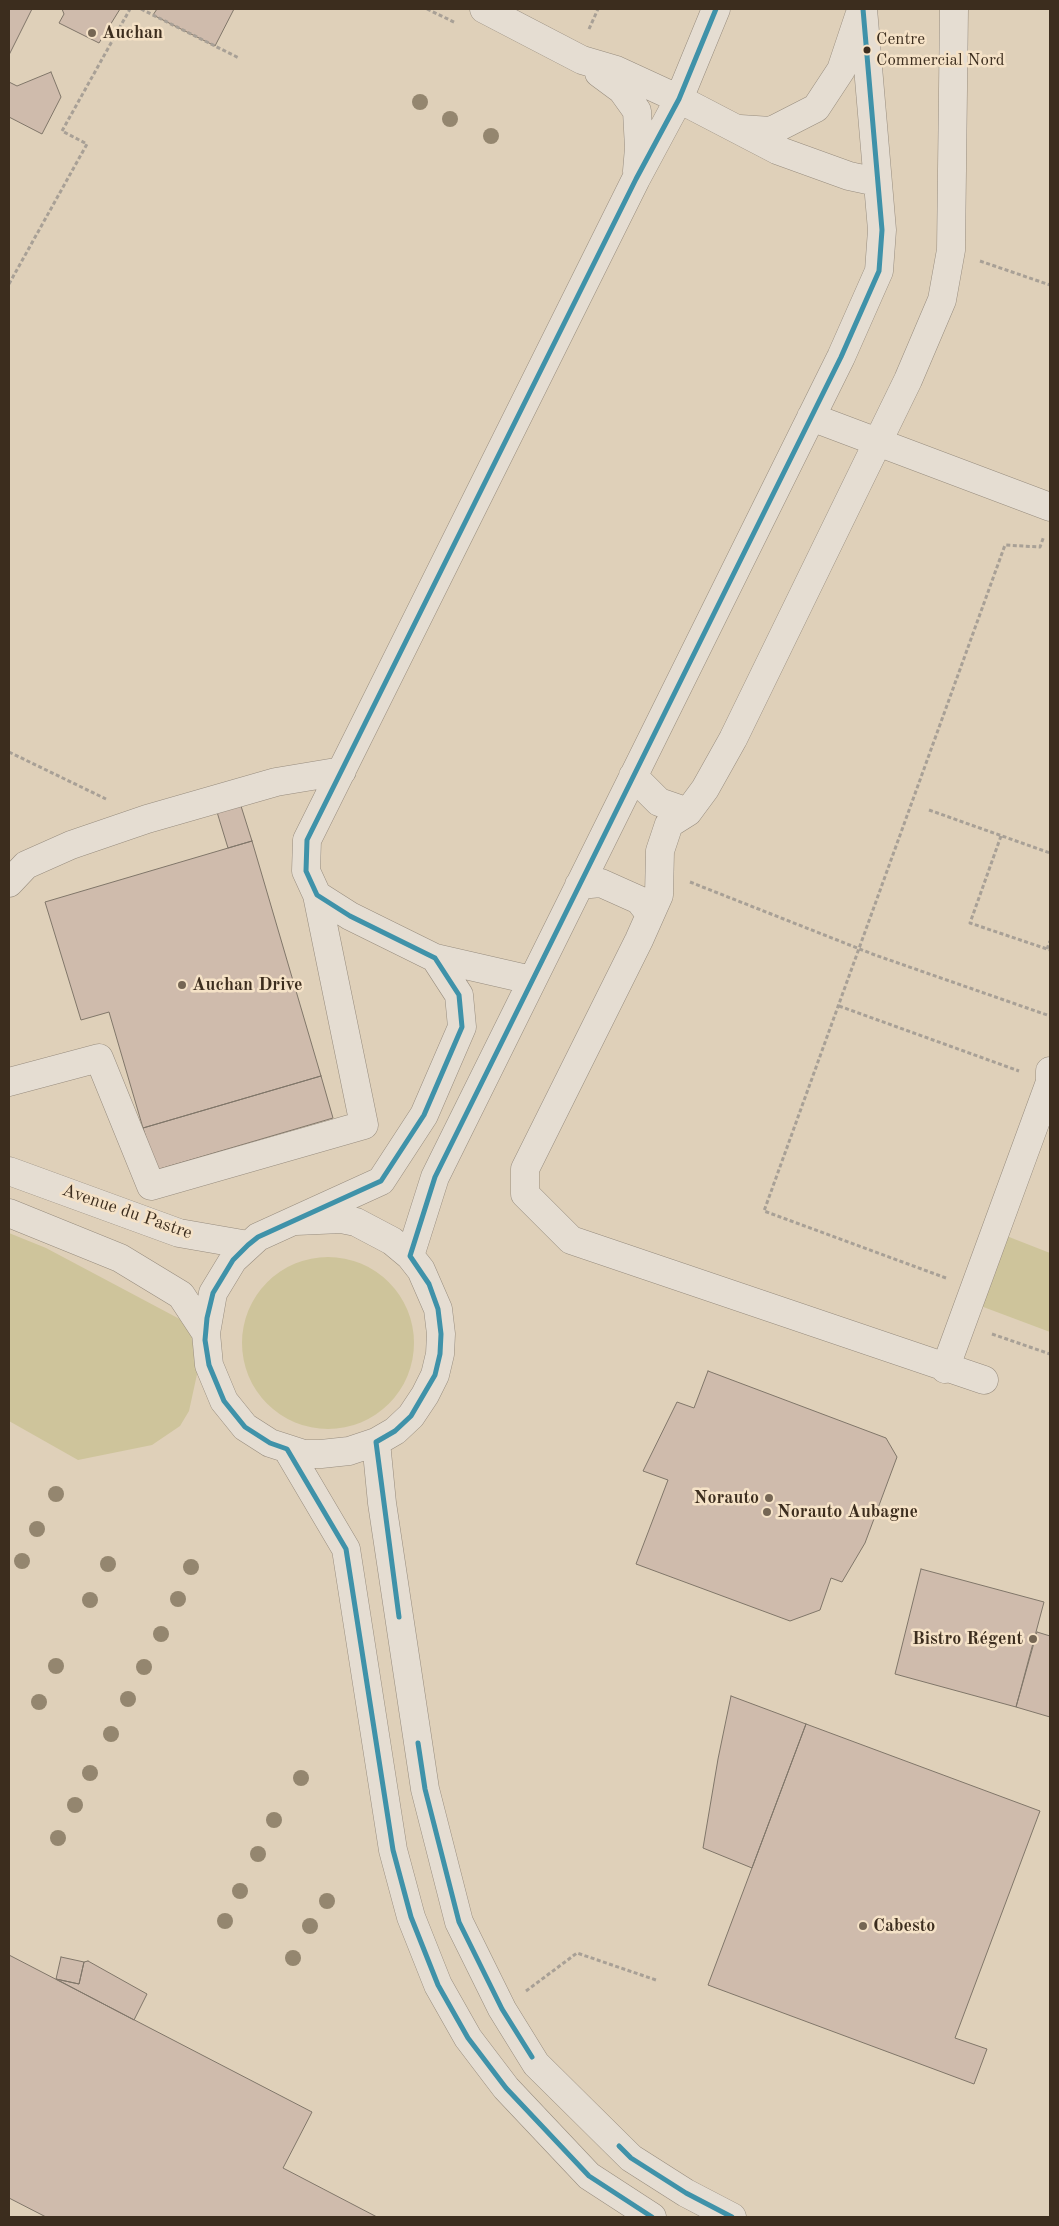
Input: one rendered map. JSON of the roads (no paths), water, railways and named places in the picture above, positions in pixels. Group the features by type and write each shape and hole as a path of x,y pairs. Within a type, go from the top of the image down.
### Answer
{"street":[{"path":"484,9 582,60 622,90 637,110 639,148 636,178"},
{"path":"9,1082 99,1058 151,1186 364,1125 317,895 306,871 307,840 636,178 679,99 716,9"},
{"path":"733,128 771,131 816,108 841,70 862,9"},
{"path":"410,1256 435,1177 841,357 879,271 882,230 862,9"},
{"path":"954,9 950,250 942,300 908,380 733,739 705,789 688,812 669,824 660,851 659,895 639,940 525,1169 525,1194 571,1240 984,1380"},
{"path":"582,60 616,70 679,99 777,150 849,176 877,182"},
{"path":"811,417 878,442 1048,520"},
{"path":"9,883 26,865 71,845 147,819 276,782 342,771"},
{"path":"633,776 659,802 688,812"},
{"path":"579,885 600,883 639,900 650,914"},
{"path":"317,895 350,916 434,958 531,980"},
{"path":"296,1221 341,1219 356,1222 392,1241 410,1256 429,1284 438,1308 441,1334 440,1354 435,1375 411,1416 395,1431 376,1442 349,1451 304,1454 270,1443 245,1427 224,1401 209,1364 206,1333 213,1293 233,1260 248,1245 258,1238 381,1181 424,1115 462,1027 459,995 434,958"},
{"path":"945,1368 1050,1082 1050,1071"},
{"name":"Avenue du Pastre","path":"9,1171 179,1233 248,1245"},
{"path":"9,1213 120,1258 181,1295 206,1333"},
{"path":"376,1442 384,1512 425,1789 459,1922 502,2009 536,2064 632,2158 686,2193 732,2217"},
{"path":"287,1449 346,1549 393,1850 411,1917 438,1985 468,2038 506,2088 589,2176 652,2217"}],"place":[{"name":"Auchan","path":"92,33"},
{"name":"Centre Commercial Nord","path":"867,50"},
{"name":"Auchan Drive","path":"182,985"},
{"name":"Norauto","path":"769,1498"},
{"name":"Norauto Aubagne","path":"767,1512"},
{"name":"Bistro Régent","path":"1033,1639"},
{"name":"Cabesto","path":"863,1926"}]}
